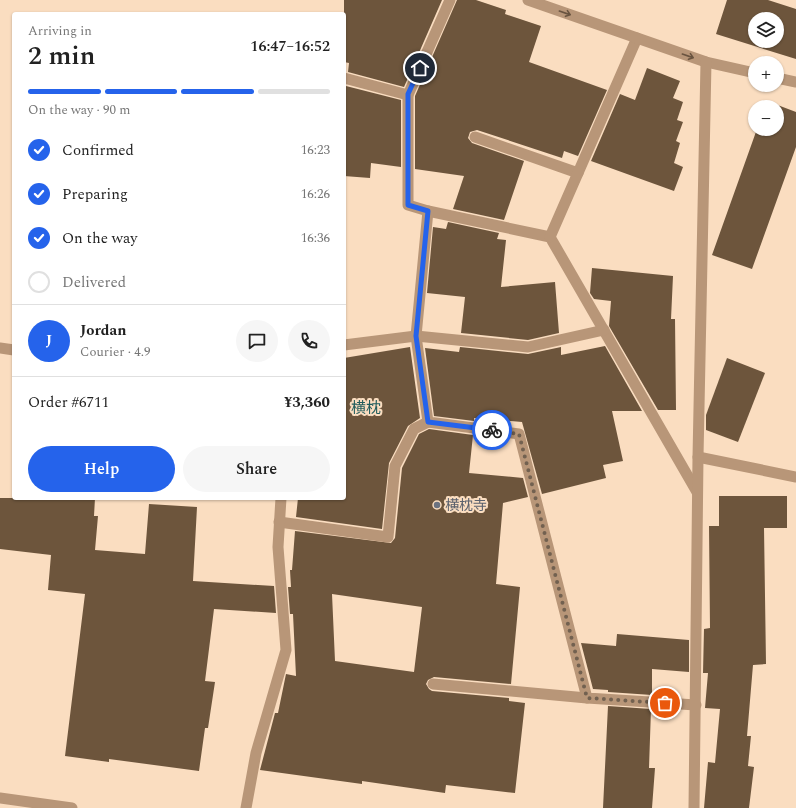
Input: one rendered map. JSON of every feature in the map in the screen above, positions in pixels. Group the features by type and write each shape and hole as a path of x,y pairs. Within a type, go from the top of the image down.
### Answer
{"street":[{"path":"450,0 408,94 408,205 428,211 550,236 697,492"},
{"path":"528,0 706,62 748,71"},
{"path":"550,236 637,38"},
{"path":"694,808 697,492 706,62"},
{"path":"346,78 408,94"},
{"path":"784,79 796,82"},
{"path":"475,137 578,173"},
{"path":"428,211 416,336 428,422"},
{"path":"346,345 416,336 528,347 604,330"},
{"path":"0,348 12,350"},
{"path":"279,522 388,537 395,466 414,429 428,422 519,434 587,698"},
{"path":"698,457 796,477"},
{"path":"246,808 256,753 286,650 278,547 281,500"},
{"path":"433,684 587,698 696,705"},
{"path":"0,798 35,806 72,808"}],"building":[{"path":"344,0 442,0 404,87 348,72 349,63 346,62 346,12 344,12"},
{"path":"457,0 476,0 506,10 505,14 541,26 529,62 607,90 578,156 564,151 562,158 477,130 470,132 468,138 472,143 524,161 504,220 453,209 464,176 415,169 415,96"},
{"path":"727,0 768,0 796,9 796,59 761,48 784,48 784,12 748,12 748,44 716,34"},
{"path":"647,68 680,81 673,98 683,102 677,120 683,122 676,141 680,143 674,163 683,167 674,191 591,161 620,94 635,100"},
{"path":"346,86 401,100 401,167 371,163 370,178 346,176"},
{"path":"784,107 796,112 796,147 752,269 712,255 754,136 784,136"},
{"path":"448,222 499,233 497,239 506,240 501,287 555,282 559,333 528,340 461,333 465,297 427,293 433,227 446,229"},
{"path":"592,268 673,276 671,319 675,319 676,410 658,410 609,326 611,301 594,299 590,293"},
{"path":"605,346 642,411 612,411 623,461 603,465 606,478 542,494 522,422 474,418 474,421 434,416 425,348 459,352 460,347 528,354 561,347 561,355"},
{"path":"410,347 420,418 408,426 389,463 382,529 296,517 298,500 346,500 346,358"},
{"path":"727,358 765,373 738,442 706,430 706,415"},
{"path":"429,429 473,435 469,473 523,478 528,497 503,503 496,584 520,587 511,684 434,677 428,680 426,684 432,691 509,698 509,701 525,703 515,793 446,785 445,793 362,781 362,784 260,770 275,713 278,713 286,674 296,676 293,614 290,614 288,587 291,587 290,570 292,570 295,531 391,543 395,538 402,468 419,434","holes":["332,594 422,607 414,672 335,661"]},
{"path":"719,496 787,496 787,528 764,528 766,664 753,665 747,736 751,736 748,766 754,767 749,808 704,808 708,762 715,763 720,709 705,708 708,673 703,673 704,629 710,628 709,526 719,526"},
{"path":"0,498 12,498 12,500 95,500 94,516 98,516 95,550 145,554 149,504 197,507 193,581 274,586 276,613 214,609 205,681 215,682 208,728 205,728 199,771 109,759 109,762 65,756 85,594 48,590 51,555 0,549"},
{"path":"617,634 689,640 689,672 652,669 652,695 608,692 608,690 593,689 581,643 616,646"},
{"path":"608,706 651,709 649,768 655,768 652,808 603,808"}],"way so far":[{"path":"492,430 519,434 587,698 665,703"}],"place":[{"name":"横枕寺","path":"437,505"}],"district":[{"name":"横枕","path":"366,408"}],"route":[{"path":"420,68 408,94 408,205 428,211 416,336 428,422 492,430"}]}
